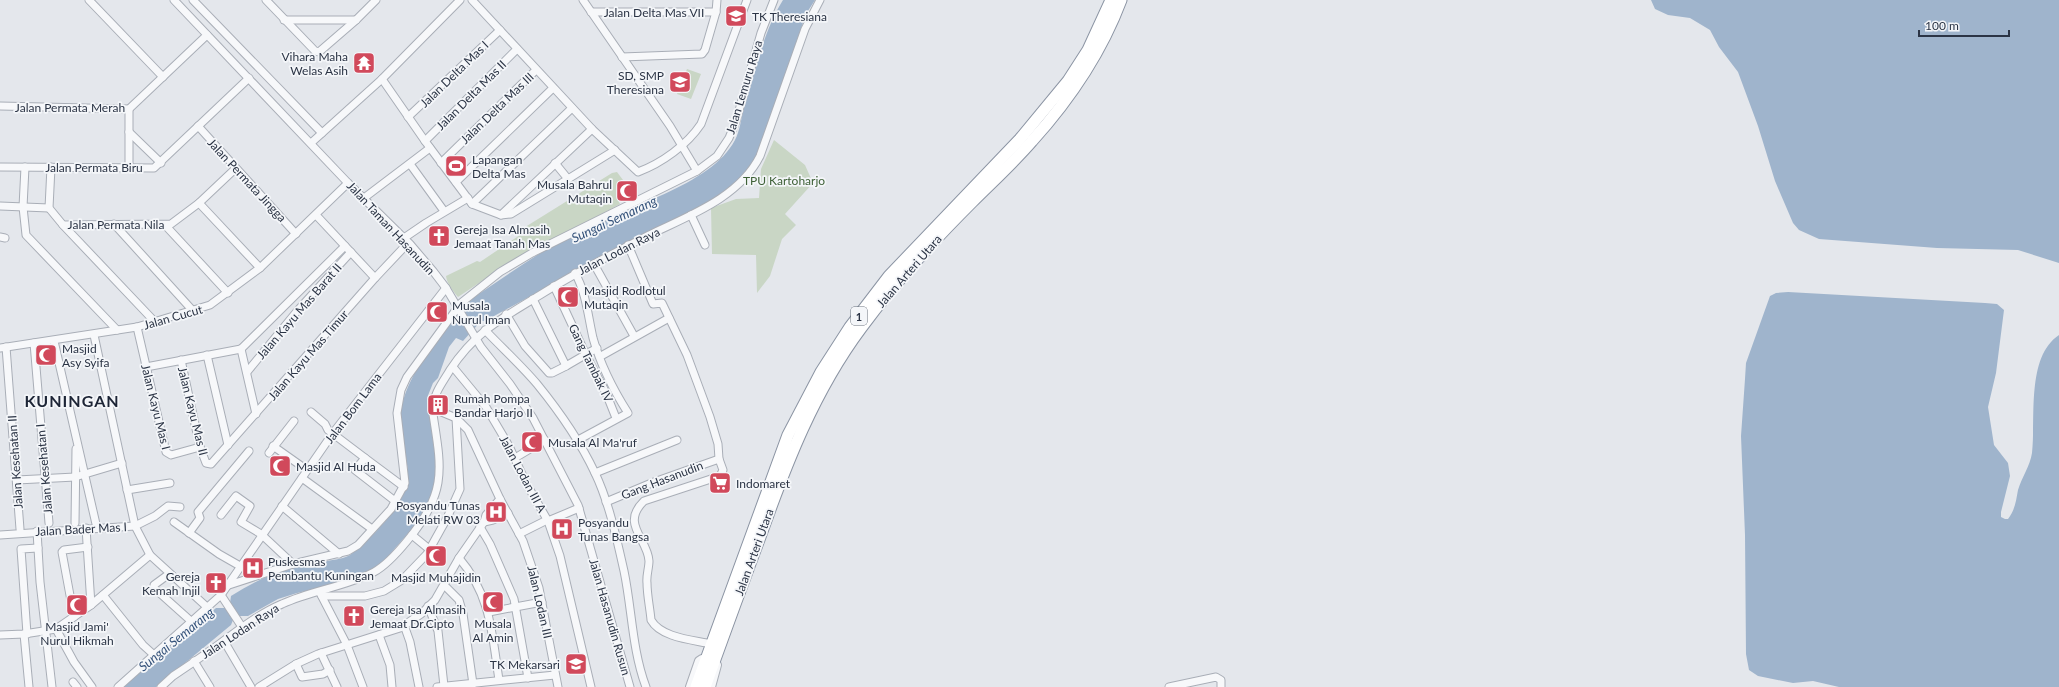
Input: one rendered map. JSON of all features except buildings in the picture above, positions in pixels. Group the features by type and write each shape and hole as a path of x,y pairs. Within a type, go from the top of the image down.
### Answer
{"highway":[{"name":"Jalan Arteri Utara","path":"705,687 712,644 788,435 821,372 850,327 906,257 1040,117 1080,63 1099,28 1111,0"},
{"name":"Jalan Arteri Utara","path":"696,687 710,661 791,452 828,378 860,329 890,289 928,247 1027,146 1050,120 1080,81 1096,54 1121,0"}],"street":[{"path":"89,0 163,77"},
{"name":"Jalan Taman Hasanudin","path":"174,0 348,183 406,241 446,288 475,337"},
{"path":"193,0 322,133"},
{"path":"266,0 315,51 319,52 356,20 376,0"},
{"path":"311,143 382,79 460,0"},
{"path":"472,0 592,129 638,172 682,146 693,136 704,119 747,0"},
{"path":"582,0 682,146 697,172"},
{"path":"716,12 717,0"},
{"path":"622,57 702,54 705,50 721,0"},
{"name":"Jalan Lemuru Raya","path":"404,487 398,413 401,390 407,377 461,303 500,272 532,253 697,172 718,156 729,138 736,121 761,33 774,0"},
{"name":"Jalan Lodan Raya","path":"165,686 194,661 242,627 283,603 341,586 374,572 388,562 424,521 429,510 439,480 440,461 432,408 437,391 475,337 506,314 575,273 628,245 691,215 727,193 752,170 768,137 804,29 820,0"},
{"name":"Jalan Delta Mas VII","path":"591,12 716,12"},
{"path":"284,20 356,20"},
{"name":"Jalan Delta Mas I","path":"408,117 500,30"},
{"name":"Jalan Permata Merah","path":"0,106 129,109 206,35"},
{"name":"Jalan Delta Mas II","path":"424,141 517,49"},
{"name":"Jalan Delta Mas III","path":"441,163 536,70"},
{"name":"Jalan Permata Biru","path":"0,166 154,168 249,78"},
{"path":"382,79 424,141 470,201 501,215 511,214 615,150"},
{"path":"456,182 553,88"},
{"name":"Jalan Kayu Mas Timur","path":"206,463 211,464 406,241 444,211 470,201 572,108"},
{"path":"129,109 129,167"},
{"name":"Jalan Permata Jingga","path":"198,126 235,169 296,234"},
{"path":"501,215 592,129"},
{"path":"129,132 161,162"},
{"path":"364,198 430,148"},
{"path":"556,163 568,180"},
{"path":"410,164 444,211"},
{"path":"25,166 23,207 26,235 117,330"},
{"path":"0,206 49,208 51,167"},
{"name":"Jalan Permata Nila","path":"49,208 63,225 165,225 176,222 199,203 235,169"},
{"name":"Jalan Cucut","path":"3,347 54,341 137,327 194,312 210,305 260,268 348,183"},
{"path":"533,185 539,196"},
{"path":"199,203 260,268"},
{"path":"316,215 375,278"},
{"path":"691,215 705,245"},
{"path":"114,224 194,312"},
{"path":"63,225 156,323"},
{"path":"165,225 228,293"},
{"path":"628,245 654,304 661,302 687,355 710,417 718,444 719,459 723,470 721,475 644,501 636,510 634,516 635,526 649,559 647,583 652,623 677,637 712,644"},
{"path":"146,367 241,349 345,246"},
{"name":"Jalan Kayu Mas Barat II","path":"247,372 298,310 351,252"},
{"path":"594,264 634,336"},
{"name":"Gang Tambak IV","path":"554,286 586,355 606,393 616,418 628,413 597,348 585,304 582,286 575,273"},
{"name":"Jalan Bom Lama","path":"118,687 221,595 261,534 333,433 446,288"},
{"path":"533,299 566,366"},
{"path":"506,314 525,346 549,373 552,374 597,348"},
{"path":"601,356 634,336 669,318"},
{"name":"Jalan Kayu Mas I","path":"137,327 166,452 171,455 200,447"},
{"path":"485,330 537,384 578,440 596,473 606,502 628,590 637,653 646,687"},
{"path":"94,335 135,526 150,555 169,574 208,608"},
{"name":"Jalan Hasanudin Rusun","path":"475,337 533,418 579,508 630,687"},
{"path":"54,341 96,524"},
{"name":"Jalan Kesehatan I","path":"34,343 44,479 49,523"},
{"name":"Jalan Kesehatan II","path":"3,347 17,480 20,529"},
{"path":"241,349 256,414"},
{"path":"207,355 228,445"},
{"name":"Jalan Kayu Mas II","path":"181,360 200,447 206,463"},
{"name":"Jalan Lodan III A","path":"453,367 486,407 515,458 526,483 547,521 560,556 590,687"},
{"name":"Jalan Lodan III","path":"432,408 456,418 463,424 473,438 500,499 519,534 530,561 542,602 558,687"},
{"path":"226,586 293,564 339,554 358,545 395,501 404,487 333,433 311,412"},
{"path":"320,593 365,596 384,591 402,580 429,549 447,518 460,488 456,418"},
{"path":"578,440 616,418"},
{"path":"269,453 294,421"},
{"path":"75,523 76,437"},
{"path":"515,458 544,440"},
{"path":"596,473 677,440"},
{"path":"273,446 307,470"},
{"path":"189,533 200,518 198,512 249,451"},
{"path":"365,458 355,470 395,501"},
{"name":"Gang Hasanudin","path":"606,502 654,482 719,459"},
{"path":"17,480 75,477 122,463"},
{"path":"302,478 372,529"},
{"path":"127,490 170,483"},
{"path":"221,515 237,497 251,506 241,522 261,534 293,564"},
{"path":"259,687 296,664 322,652 379,635 404,625 435,600 459,558 482,525 486,515 500,499"},
{"name":"Jalan Bader Mas I","path":"0,534 135,526 155,516 168,506 180,508"},
{"path":"282,506 339,554"},
{"path":"519,534 579,508"},
{"path":"482,525 508,513"},
{"path":"174,522 240,566"},
{"path":"482,525 516,607 528,678"},
{"path":"86,528 91,605"},
{"path":"37,531 53,687"},
{"path":"412,535 429,549"},
{"path":"74,617 62,552 64,550 88,547"},
{"path":"28,687 21,549 38,548"},
{"path":"0,635 25,634 56,629 103,596 150,555"},
{"path":"459,558 471,572 489,612 499,680"},
{"path":"169,574 154,585 154,588 192,622"},
{"path":"444,585 459,600 464,614 473,684"},
{"path":"320,593 347,645 363,687"},
{"path":"221,595 238,618 242,627"},
{"path":"103,596 143,645 154,655"},
{"path":"489,612 542,602"},
{"path":"428,606 438,631 441,687 555,675"},
{"path":"404,625 410,642 419,687"},
{"path":"56,629 74,662 92,687"},
{"path":"379,635 390,666 392,687"},
{"path":"224,641 251,687"},
{"path":"322,652 337,687"},
{"path":"194,661 210,687"},
{"path":"690,687 699,661 710,661 718,668 712,687"},
{"path":"296,664 302,677 323,674 330,670"},
{"path":"1169,687 1216,677 1222,680 1222,687"}],"green space":[{"path":"687,69 701,74 691,99 677,94"},
{"name":"TPU Kartoharjo","path":"774,140 805,165 813,183 785,214 796,225 782,239 770,276 757,293 756,255 712,254 711,208 736,199 759,198 761,169"},
{"name":"Lapangan Delta Mas","path":"454,155 466,170 458,176 446,162"},
{"path":"617,172 623,180 616,196 620,204 497,271 458,297 452,290 446,276 477,261 480,262 520,235 522,229 612,173"}],"water":[{"name":"Sungai Semarang","path":"783,0 815,0 806,14 755,162 736,184 693,212 631,241 485,321 481,321 463,341 456,338 449,347 438,378 433,383 427,398 437,469 435,484 425,514 376,570 353,580 278,599 248,616 240,616 233,620 231,625 156,687 123,687 216,608 224,608 230,603 231,596 255,582 288,568 346,557 358,549 377,531 395,509 402,498 406,487 408,468 402,432 401,414 406,392 424,357 455,314 461,316 468,307 470,300 552,246 598,221 642,204 687,183 707,170 723,156 737,136 760,52 770,25"},
{"path":"1651,0 2059,0 2059,263 2018,250 1937,248 1819,239 1799,230 1793,223 1775,181 1758,126 1738,72 1719,47 1710,30 1690,18 1668,15 1655,9"},
{"path":"1788,292 1997,304 2004,310 1996,373 1988,407 1994,445 2008,463 2010,476 2001,512 2001,517 2005,519 2008,519 2014,509 2018,490 2031,458 2035,389 2041,358 2049,345 2059,335 2059,687 1839,687 1813,681 1793,683 1758,676 1749,670 1746,654 1745,535 1741,436 1746,363 1770,296 1776,293"}],"place":[{"name":"TK Theresiana","path":"736,16"},
{"name":"Vihara Maha Welas Asih","path":"364,63"},
{"name":"SD, SMP Theresiana","path":"680,82"},
{"name":"Lapangan Delta Mas","path":"456,166"},
{"name":"Musala Bahrul Mutaqin","path":"627,191"},
{"name":"Gereja Isa Almasih Jemaat Tanah Mas","path":"439,236"},
{"name":"Masjid Rodlotul Mutaqin","path":"568,297"},
{"name":"Musala Nurul Iman","path":"437,312"},
{"name":"Masjid Asy Syifa","path":"46,355"},
{"name":"Rumah Pompa Bandar Harjo II","path":"438,405"},
{"name":"Musala Al Ma'ruf","path":"532,442"},
{"name":"Masjid Al Huda","path":"280,466"},
{"name":"Indomaret","path":"720,483"},
{"name":"Posyandu Tunas Melati RW 03","path":"496,512"},
{"name":"Posyandu Tunas Bangsa","path":"562,529"},
{"name":"Masjid Muhajidin","path":"436,556"},
{"name":"Puskesmas Pembantu Kuningan","path":"253,568"},
{"name":"Gereja Kemah Injil","path":"216,583"},
{"name":"Musala Al Amin","path":"493,602"},
{"name":"Masjid Jami' Nurul Hikmah","path":"77,605"},
{"name":"Gereja Isa Almasih Jemaat Dr.Cipto","path":"354,616"},
{"name":"TK Mekarsari","path":"576,664"}],"district":[{"name":"KUNINGAN","path":"72,400"}]}
